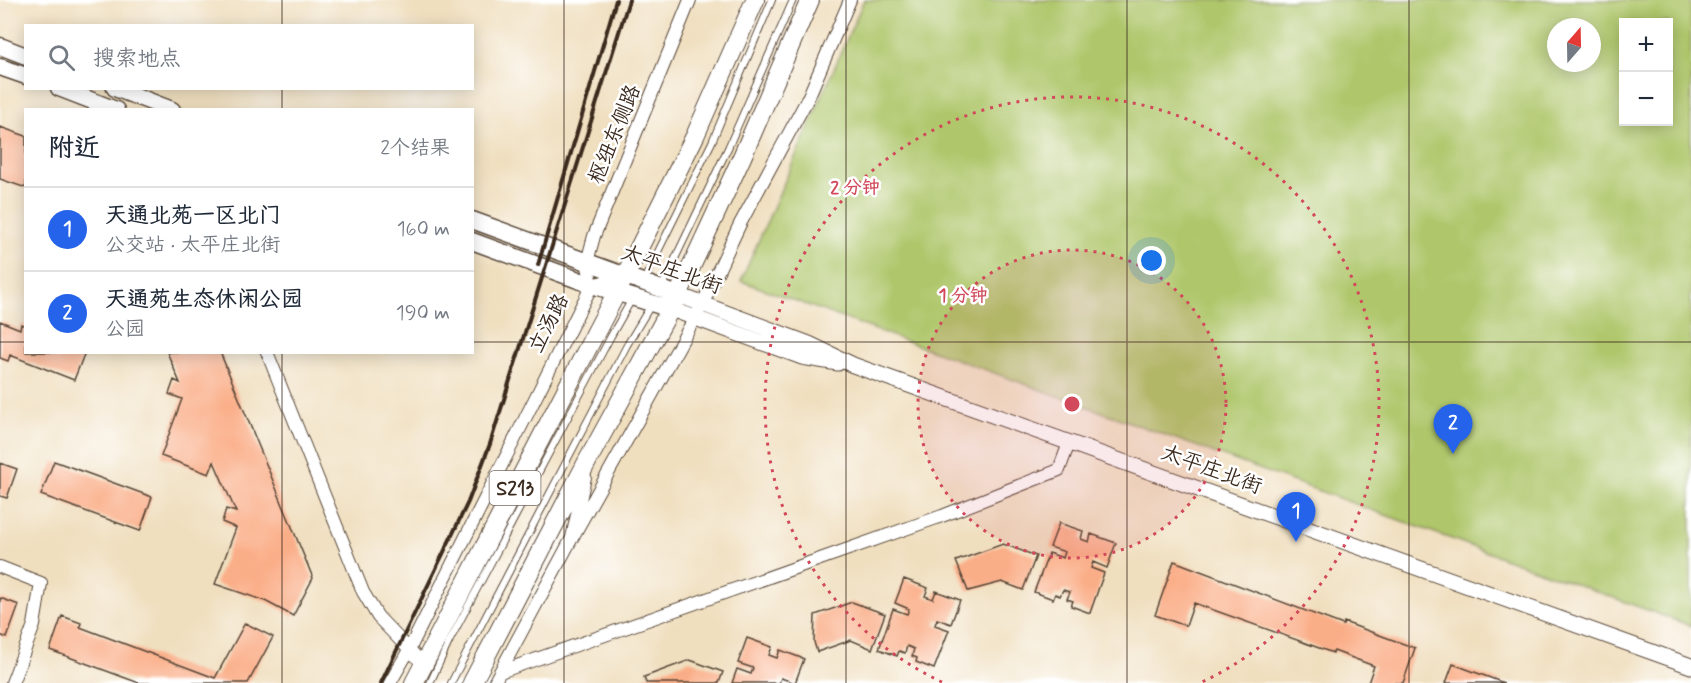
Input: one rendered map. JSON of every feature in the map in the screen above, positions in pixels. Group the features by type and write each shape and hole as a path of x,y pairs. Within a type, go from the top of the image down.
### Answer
{"main road":[{"name":"S213","path":"414,683 629,287 755,0"},
{"name":"S213","path":"472,683 588,460 674,302 742,157 810,0"},
{"path":"0,46 24,55"},
{"path":"0,67 24,75"},
{"path":"63,90 111,108"},
{"path":"120,90 167,108"},
{"name":"太平庄北街","path":"474,221 587,262 629,287 674,302"},
{"name":"太平庄北街","path":"474,242 592,285 629,287"}],"street":[{"name":"枢纽东侧路","path":"592,285 587,262 594,236 690,0"},
{"path":"572,538 699,311 740,224 808,98 850,0"},
{"name":"立汤路","path":"390,683 409,650 592,285"},
{"name":"太平庄北街","path":"674,302 809,344 853,365 1691,666"},
{"path":"268,354 363,592 378,617 424,665"},
{"path":"497,678 942,516 1059,470 1069,443"},
{"name":"S213","path":"497,678 572,538 588,460"},
{"path":"0,567 41,583 34,625 12,683"}],"lane":[{"path":"430,683 450,640 599,357 629,287 712,142 772,0"},
{"path":"451,683 627,345 656,296 728,148 793,0"}],"green space":[{"path":"864,0 1691,0 1691,626 741,281"}],"building":[{"path":"0,127 24,135 24,187 0,179"},
{"path":"0,321 20,329 21,324 24,325 24,354 84,354 74,380 10,355 8,361 0,358"},
{"path":"168,354 221,354 313,578 293,616 265,601 215,584 236,528 222,522 226,509 236,512 214,462 209,474 161,456 182,399 169,394 174,380 180,383"},
{"path":"54,461 152,497 140,531 41,495"},
{"path":"0,463 17,469 7,498 0,496"},
{"path":"1059,523 1083,531 1081,539 1089,542 1091,534 1116,543 1107,568 1093,562 1091,568 1104,573 1090,613 1071,606 1073,601 1067,599 1070,592 1063,590 1060,596 1055,594 1053,599 1034,592 1049,553 1063,558 1065,552 1050,547"},
{"path":"1003,544 1036,556 1023,590 1002,582 968,591 956,561"},
{"path":"1174,561 1343,625 1344,622 1415,648 1403,683 1368,683 1374,666 1194,603 1186,626 1155,615"},
{"path":"904,579 928,588 925,596 933,599 936,591 960,600 951,624 937,619 935,625 949,630 934,669 916,662 917,658 912,656 914,649 907,646 905,653 899,651 897,656 879,649 893,609 907,614 909,609 895,603"},
{"path":"0,598 19,605 7,638 0,635"},
{"path":"852,602 885,614 872,649 851,640 817,652 814,642 815,615"},
{"path":"62,616 81,623 80,627 215,678 245,623 273,637 248,683 139,683 50,650"},
{"path":"747,638 772,647 769,655 777,658 780,650 804,659 795,683 781,678 779,683 732,683 737,669 751,674 753,668 738,663"},
{"path":"690,660 723,672 719,683 646,683 644,677"},
{"path":"1453,664 1504,683 1446,683"}],"railway":[{"path":"538,265 616,0"},
{"path":"381,683 468,502 490,444 629,0"}],"place":[{"name":"天通苑生态休闲公园","path":"1453,454"},
{"name":"天通北苑一区北门","path":"1296,542"}]}
